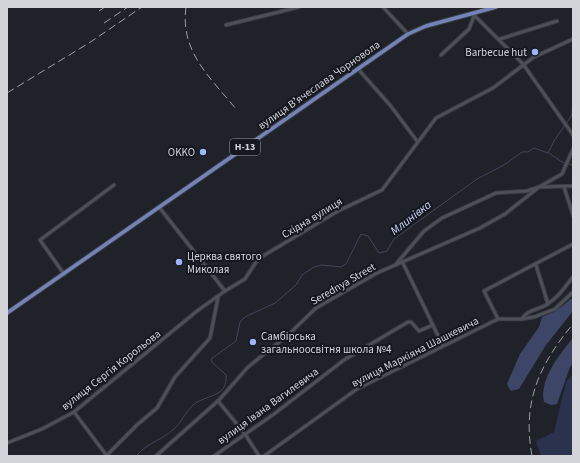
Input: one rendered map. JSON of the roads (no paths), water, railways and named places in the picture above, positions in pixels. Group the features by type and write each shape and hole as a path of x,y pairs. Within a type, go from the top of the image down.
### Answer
{"main road":[{"name":"вулиця Вʼячеслава Чорновола","path":"7,313 408,34 426,26 473,15 496,7"}],"street":[{"path":"226,25 299,7"},
{"path":"383,7 408,34"},
{"path":"441,55 469,28 473,15 500,39 524,64 573,135"},
{"path":"500,39 557,21"},
{"name":"Східна вулиця","path":"218,297 224,291 244,279 256,262 263,256 338,210 382,190 417,141 436,118 493,88 534,57 573,39"},
{"path":"358,68 417,141"},
{"path":"397,264 424,231 442,218 496,193 527,191 539,187 562,174 573,149"},
{"path":"64,274 40,240 114,185"},
{"path":"539,187 573,186"},
{"name":"Serednya Street","path":"156,456 218,401 248,367 288,335 316,308 377,273 480,228 499,218 539,187"},
{"path":"564,187 573,215"},
{"path":"159,207 224,291"},
{"path":"498,319 484,291 573,244"},
{"path":"402,261 443,346"},
{"path":"536,264 548,304"},
{"path":"522,319 527,312 548,304 559,295 573,277"},
{"name":"вулиця Маркіяна Шашкевича","path":"264,456 357,389 498,319 522,319 534,317 555,309 573,292"},
{"path":"74,412 106,456 138,424 157,408 175,377 210,338 218,297"},
{"name":"вулиця Сергія Корольова","path":"7,443 42,429 74,412 197,311 218,297"},
{"name":"вулиця Івана Вагилевича","path":"214,456 338,364 363,348 408,322 412,322 419,331 433,325"},
{"path":"218,401 245,434 259,456"}],"waterway":[{"name":"Млинівка","path":"136,456 145,447 165,436 174,429 198,401 220,392 224,388 226,375 212,362 211,359 236,341 240,322 245,317 275,303 296,285 302,275 314,267 322,265 341,267 346,264 361,234 368,236 379,253 387,251 394,239 477,179 504,165 522,152 528,152 534,148 548,153 554,141 572,115 573,97"},
{"path":"549,153 562,162 573,165"}],"railway":[{"path":"99,11 105,7"},
{"path":"104,23 128,7"},
{"path":"7,93 89,43 142,7"},
{"path":"186,7 185,23 192,51 207,75 236,109"},
{"path":"532,456 529,437 529,418 536,385 551,354 573,324"}],"place":[{"name":"Barbecue hut","path":"535,52"},
{"name":"OKKO","path":"203,152"},
{"name":"Церква святого Миколая","path":"179,262"},
{"name":"Самбірська загальноосвітня школа №4","path":"253,342"}]}
